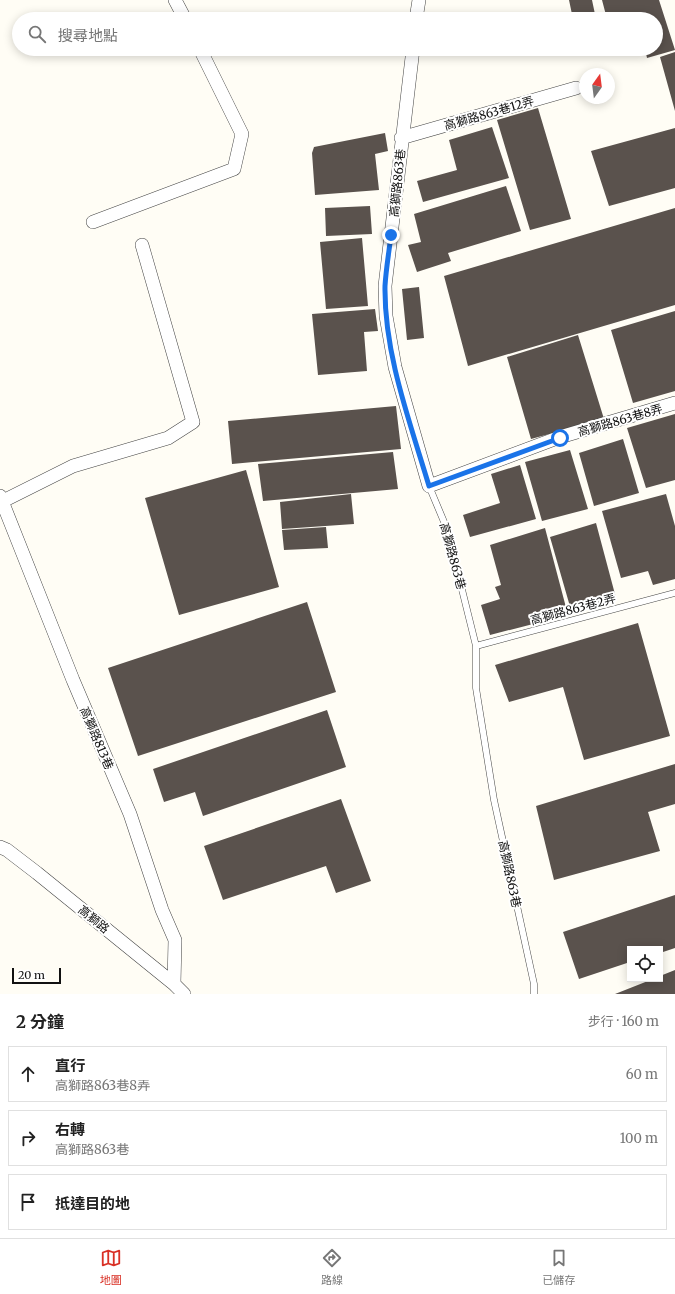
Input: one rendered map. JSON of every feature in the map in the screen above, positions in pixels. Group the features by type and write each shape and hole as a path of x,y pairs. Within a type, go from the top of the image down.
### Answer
{"street":[{"path":"175,0 181,12"},
{"path":"417,12 419,0"},
{"path":"92,222 234,169 242,134 203,56"},
{"name":"高獅路863巷","path":"411,56 385,286 386,316 394,367 429,486"},
{"name":"高獅路863巷12弄","path":"402,138 576,88"},
{"path":"1,498 73,466 168,438 193,422 142,245"},
{"name":"高獅路863巷8弄","path":"429,486 560,438 675,403"},
{"name":"高獅路813巷","path":"1,498 73,680 130,814 162,910 175,940 174,984"},
{"name":"高獅路","path":"0,846 37,873 174,984 184,994"}],"lane":[{"name":"高獅路863巷","path":"429,486 447,529 476,646 476,688 494,800 534,984 534,994"},
{"name":"高獅路863巷2弄","path":"476,646 675,593"}],"building":[{"path":"569,0 592,0 595,12 572,12"},
{"path":"602,0 659,0 663,12 605,12"},
{"path":"663,12 675,50 663,53"},
{"path":"675,52 675,111 660,57"},
{"path":"538,108 571,219 530,230 497,120"},
{"path":"492,127 509,178 423,202 417,181 457,170 449,140"},
{"path":"675,128 675,188 609,206 591,151"},
{"path":"385,133 388,151 375,154 379,190 315,195 312,153 314,147"},
{"path":"506,186 521,231 448,253 451,261 417,272 408,245 421,242 414,214"},
{"path":"370,206 372,234 326,236 325,208"},
{"path":"675,208 675,305 468,366 444,276"},
{"path":"362,238 368,306 326,309 320,242"},
{"path":"419,287 424,338 407,340 402,289"},
{"path":"375,309 378,331 364,332 367,371 318,375 312,314"},
{"path":"675,311 675,391 633,403 611,330"},
{"path":"578,335 604,419 531,439 507,357"},
{"path":"396,406 401,449 232,464 228,421"},
{"path":"675,414 675,480 646,488 627,428"},
{"path":"623,439 639,493 594,506 579,453"},
{"path":"570,450 588,509 542,521 525,462"},
{"path":"393,452 398,489 263,501 258,464"},
{"path":"520,465 536,519 470,537 463,515 500,503 491,474"},
{"path":"246,470 279,587 179,615 145,498"},
{"path":"351,494 354,524 282,529 280,502"},
{"path":"666,494 675,526 675,579 653,585 648,571 621,578 602,511"},
{"path":"596,523 616,598 571,610 550,537"},
{"path":"326,527 328,548 284,550 282,530"},
{"path":"545,528 568,615 490,635 481,605 500,599 495,587 501,585 490,545"},
{"path":"307,602 336,692 138,756 108,668"},
{"path":"638,623 670,736 584,760 563,687 509,702 495,665"},
{"path":"327,710 346,767 203,816 195,792 164,802 153,769"},
{"path":"675,764 675,804 648,812 660,851 554,880 536,806"},
{"path":"341,799 371,881 336,893 326,866 223,900 204,846"},
{"path":"675,895 675,948 663,952 663,946 627,946 627,963 579,979 563,932"},
{"path":"675,970 675,994 615,994 645,982 663,982 663,975"}],"route":[{"path":"391,235 385,286 386,316 394,367 429,486 560,438"}]}
